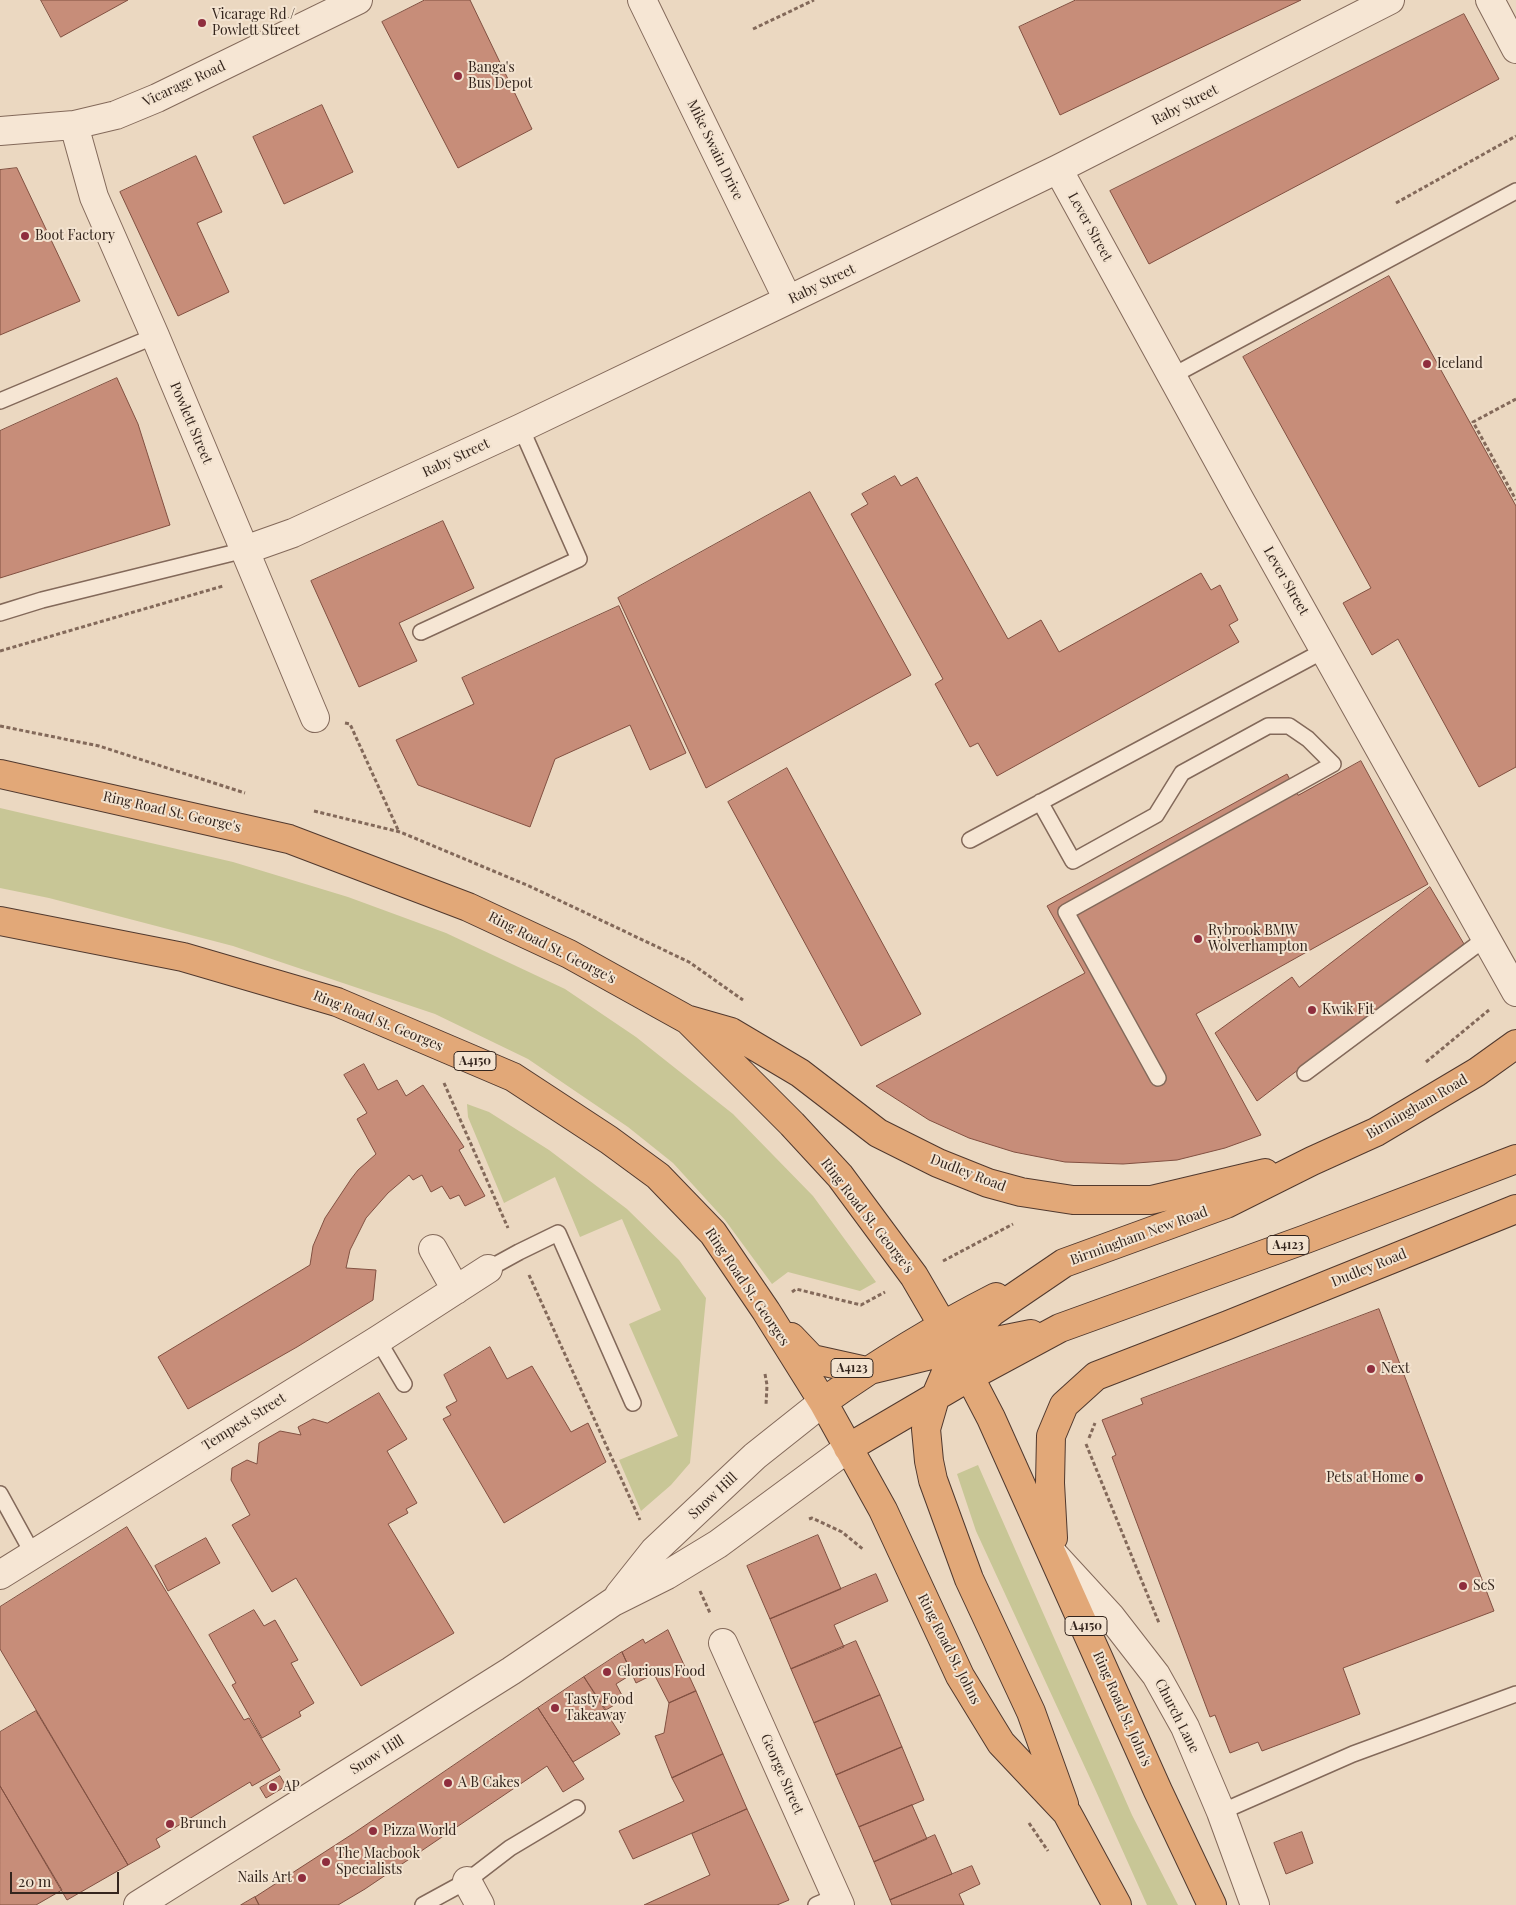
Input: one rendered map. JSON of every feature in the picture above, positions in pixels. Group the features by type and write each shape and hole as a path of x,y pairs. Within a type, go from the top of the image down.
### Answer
{"highway":[{"name":"Ring Road St. George's","path":"0,774 289,839 468,906 569,954 688,1020 792,1124 840,1176 914,1276 956,1349"},
{"name":"Ring Road St. Georges","path":"0,921 182,957 337,1002 513,1077 609,1140 658,1176 713,1232 766,1311 822,1402"},
{"name":"Dudley Road","path":"688,1020 731,1032 792,1068 878,1133 938,1163 988,1183 1021,1192 1073,1200 1151,1200 1312,1161"},
{"name":"Birmingham Road","path":"1312,1161 1376,1132 1477,1072 1516,1044"},
{"name":"A4123","path":"848,1448 969,1377 1060,1328 1306,1239 1516,1159"},
{"name":"Birmingham New Road","path":"956,1349 992,1312 1064,1263 1226,1204 1312,1161"},
{"name":"Dudley Road","path":"1053,1554 1050,1483 1052,1436 1064,1405 1096,1376 1516,1209"},
{"path":"822,1402 866,1371 942,1324 1064,1263"},
{"name":"A4123","path":"766,1311 812,1358 866,1371 956,1349 1060,1328"},
{"path":"956,1349 935,1398 926,1429 933,1480 969,1579 1031,1712 1067,1813"},
{"name":"Ring Road St. John's","path":"956,1349 991,1418 1154,1782 1212,1905"},
{"name":"Ring Road St. Johns","path":"822,1402 883,1510 960,1676 1000,1743 1067,1813 1117,1905"}],"street":[{"name":"Mike Swain Drive","path":"642,0 788,300"},
{"name":"Raby Street","path":"245,550 293,533 521,428 788,300 1058,169 1390,0"},
{"path":"1490,0 1516,49"},
{"name":"Vicarage Road","path":"0,131 74,125 116,115 157,98 349,2"},
{"name":"Powlett Street","path":"74,125 94,197 315,718"},
{"name":"Lever Street","path":"1058,169 1515,991"},
{"path":"433,1249 456,1290"},
{"name":"Tempest Street","path":"0,1575 378,1340 488,1269"},
{"name":"Snow Hill","path":"613,1602 654,1551 775,1440 822,1402"},
{"name":"Snow Hill","path":"138,1905 511,1671 613,1602 667,1575 718,1544 848,1448"},
{"name":"Church Lane","path":"1053,1554 1111,1617 1156,1675 1185,1727 1221,1812 1256,1905"},
{"name":"George Street","path":"723,1643 831,1902"},
{"path":"467,1881 480,1905"}],"lane":[{"path":"1172,376 1516,191"},
{"path":"0,401 154,336"},
{"path":"421,632 579,559 521,428"},
{"path":"0,613 42,600 245,550"},
{"path":"970,840 1325,650"},
{"path":"1040,802 1074,862 1156,816 1182,773 1268,726 1289,726 1308,739 1333,764 1066,912 1158,1078"},
{"path":"1306,1073 1486,938"},
{"path":"488,1269 558,1233 633,1403"},
{"path":"378,1340 404,1384"},
{"path":"0,1494 33,1554"},
{"path":"1221,1812 1353,1754 1516,1694"},
{"path":"423,1905 467,1881 510,1848 576,1808"}],"path":[{"path":"753,29 814,0"},
{"path":"1396,203 1516,136"},
{"path":"1516,399 1473,422 1516,500"},
{"path":"0,651 255,577"},
{"path":"315,718 350,724 400,832"},
{"path":"1426,1062 1515,991"},
{"path":"450,1082 442,1078 518,1252 654,1551"},
{"path":"766,1311 796,1289 861,1305 1013,1225"},
{"path":"763,1368 768,1385 766,1406 758,1419 775,1440"},
{"path":"1097,1420 1086,1444 1161,1626"},
{"path":"779,1500 793,1523 812,1518 842,1532"}],"shaded area":[{"path":"0,808 233,862 348,897 446,933 565,989 636,1037 733,1114 813,1196 876,1282 860,1291 788,1272 772,1284 725,1220 673,1163 628,1127 528,1059 435,1014 233,946 49,898 0,888"},
{"path":"467,1104 489,1112 549,1150 627,1209 679,1260 706,1298 690,1463 671,1485 641,1511 619,1460 678,1436 629,1324 661,1310 622,1219 580,1237 555,1177 504,1203 468,1117"},
{"path":"978,1465 1132,1815 1178,1905 1147,1905 976,1531 957,1474"}],"building":[{"path":"41,0 128,0 61,37"},
{"name":"Banga's Bus Depot","path":"425,0 470,0 532,129 458,168 382,22"},
{"path":"1076,0 1301,0 1060,115 1019,27"},
{"path":"1464,14 1499,79 1149,264 1110,191"},
{"path":"322,105 353,172 284,204 253,137"},
{"path":"196,156 222,212 197,223 229,292 178,316 120,192"},
{"name":"Boot Factory","path":"17,168 80,301 0,335 0,170"},
{"path":"1389,276 1516,506 1516,767 1479,787 1398,639 1372,655 1343,603 1371,588 1243,357"},
{"path":"117,378 138,424 170,525 0,578 0,431"},
{"path":"895,476 901,486 917,477 1008,639 1041,620 1059,652 1201,573 1211,590 1220,585 1238,620 1229,625 1239,642 997,776 978,743 970,747 935,684 943,679 851,514 868,504 862,494"},
{"path":"810,492 911,675 706,788 618,598"},
{"path":"443,521 474,588 399,623 417,661 359,687 311,581"},
{"path":"619,606 686,753 650,770 630,725 555,759 530,827 418,785 396,740 474,704 462,678"},
{"name":"Rybrook BMW Wolverhampton","path":"1361,761 1428,884 1196,1014 1261,1135 1225,1148 1177,1160 1123,1164 1065,1162 1014,1152 969,1138 929,1120 876,1086 1085,973 1047,906 1287,774 1298,795"},
{"path":"787,768 921,1014 861,1046 728,802"},
{"name":"Kwik Fit","path":"1430,887 1464,944 1257,1101 1215,1033 1292,977 1299,987"},
{"path":"364,1064 378,1090 397,1080 406,1096 423,1085 464,1147 459,1150 485,1196 465,1206 459,1195 450,1199 442,1186 431,1192 422,1175 413,1180 409,1175 388,1193 366,1218 350,1250 346,1268 376,1270 373,1300 297,1347 188,1409 158,1357 310,1265 313,1246 325,1218 358,1170 376,1154 357,1119 367,1113 344,1075"},
{"path":"1379,1309 1494,1611 1343,1668 1360,1714 1262,1751 1258,1742 1230,1753 1215,1715 1210,1717 1112,1457 1116,1455 1102,1420 1143,1404 1141,1399"},
{"path":"490,1347 507,1379 532,1366 571,1432 588,1423 606,1462 504,1523 443,1419 451,1415 446,1407 457,1401 444,1375"},
{"path":"379,1393 407,1439 387,1451 417,1503 406,1509 408,1513 388,1524 454,1633 361,1686 296,1578 272,1592 232,1525 250,1515 231,1480 232,1468 247,1460 257,1464 259,1443 280,1431 301,1435 298,1427 313,1419 327,1423"},
{"path":"127,1527 244,1720 249,1718 280,1770 252,1786 250,1782 156,1839 160,1847 128,1865 0,1649 0,1607"},
{"path":"818,1535 841,1589 770,1619 747,1566"},
{"path":"206,1538 220,1563 168,1591 155,1566"},
{"path":"876,1574 888,1601 834,1625 844,1647 791,1669 770,1619"},
{"path":"254,1610 264,1626 275,1620 298,1660 291,1663 314,1703 299,1712 301,1716 262,1738 232,1685 236,1683 209,1635"},
{"path":"668,1630 696,1691 669,1703 654,1674 636,1683 622,1652 643,1639 645,1643"},
{"path":"856,1641 880,1695 814,1723 791,1669"},
{"path":"622,1652 632,1674 616,1684 624,1699 606,1710 584,1677"},
{"path":"584,1677 620,1734 573,1762 538,1708"},
{"path":"696,1691 723,1754 672,1778 655,1736 664,1733 669,1703"},
{"path":"880,1695 902,1747 836,1775 814,1723"},
{"path":"538,1708 584,1779 563,1792 547,1766 365,1889 338,1905 259,1905 255,1897 354,1833"},
{"path":"36,1711 128,1865 67,1900 0,1786 0,1732"},
{"path":"902,1747 924,1800 859,1827 836,1775"},
{"path":"723,1754 747,1809 633,1859 619,1831 684,1801 672,1778"},
{"path":"280,1776 286,1786 266,1798 260,1788"},
{"path":"0,1786 62,1890 36,1905 0,1905"},
{"path":"912,1805 927,1839 874,1862 859,1827"},
{"path":"747,1809 789,1900 777,1905 644,1905 710,1875 692,1834"},
{"path":"1302,1832 1313,1863 1286,1874 1274,1843"},
{"path":"935,1835 952,1874 890,1900 874,1862"},
{"path":"972,1866 980,1884 959,1894 964,1905 892,1905 890,1900"},
{"path":"255,1897 259,1905 241,1905"}],"place":[{"name":"Vicarage Rd / Powlett Street","path":"202,23"},
{"name":"Banga's Bus Depot","path":"458,76"},
{"name":"Boot Factory","path":"25,236"},
{"name":"Iceland","path":"1427,364"},
{"name":"Rybrook BMW Wolverhampton","path":"1198,939"},
{"name":"Kwik Fit","path":"1312,1010"},
{"name":"Next","path":"1371,1369"},
{"name":"Pets at Home","path":"1419,1478"},
{"name":"ScS","path":"1463,1586"},
{"name":"Glorious Food","path":"607,1672"},
{"name":"Tasty Food Takeaway","path":"555,1708"},
{"name":"A B Cakes","path":"448,1783"},
{"name":"AP","path":"273,1787"},
{"name":"Brunch","path":"170,1824"},
{"name":"Pizza World","path":"373,1831"},
{"name":"The Macbook Specialists","path":"326,1862"},
{"name":"Nails Art","path":"302,1878"}]}
